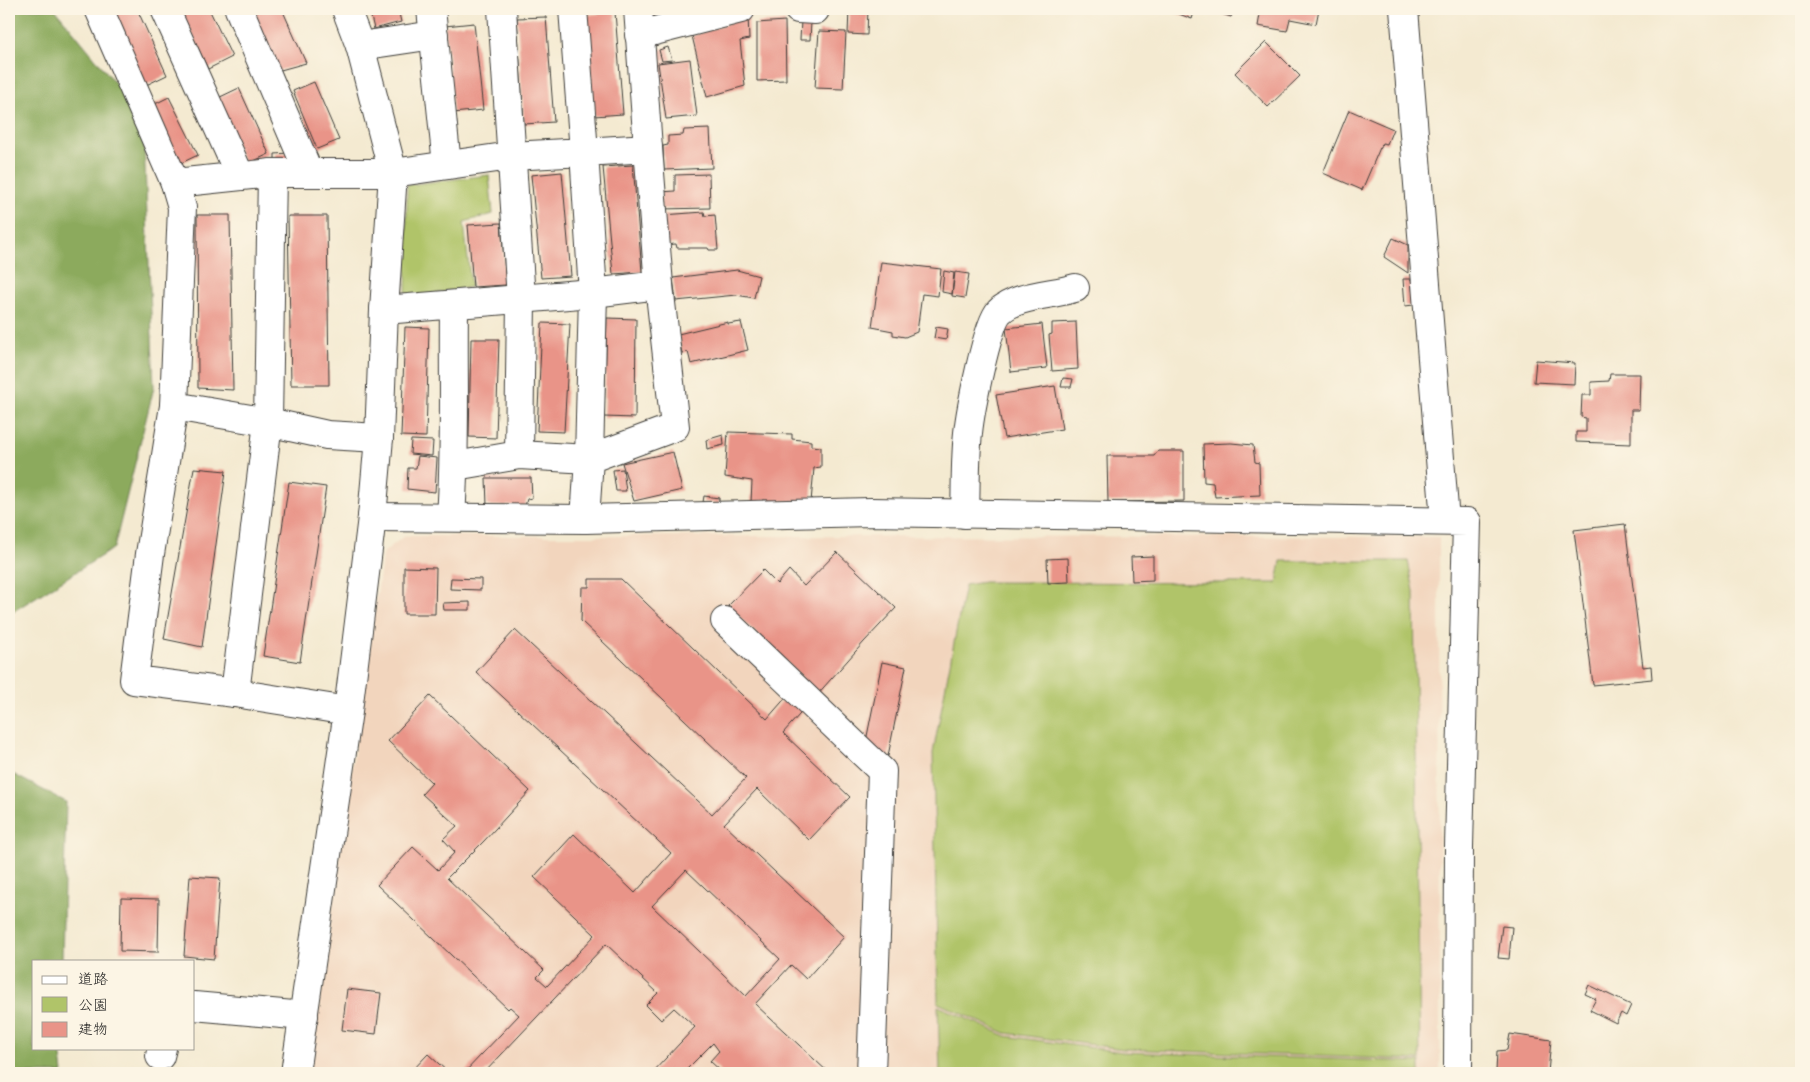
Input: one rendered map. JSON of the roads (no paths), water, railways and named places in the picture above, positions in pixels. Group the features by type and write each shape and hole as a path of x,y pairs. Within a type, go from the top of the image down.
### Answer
{"street":[{"path":"99,9 175,183 182,207 174,406 150,554 134,680 235,692 348,711"},
{"path":"165,9 240,176"},
{"path":"239,9 309,173"},
{"path":"295,1073 348,711 372,517 379,438 384,310 393,173 360,46 346,9"},
{"path":"502,9 521,299 519,455"},
{"path":"573,9 593,293 589,458 585,519"},
{"path":"455,466 519,455 589,458 675,427 659,285 638,22 741,9"},
{"path":"1404,9 1445,521"},
{"path":"360,46 432,22 447,165"},
{"path":"175,183 272,174 393,173 511,156 648,148"},
{"path":"235,692 268,422 272,174"},
{"path":"384,310 593,293 659,285"},
{"path":"965,514 968,433 984,348 994,319 998,312 1006,306 1041,295 1075,288"},
{"path":"451,517 455,466 453,431 454,305"},
{"path":"174,406 268,422 327,435 379,438"},
{"path":"372,517 585,519 871,512 1467,522 1459,837 1458,1073"},
{"path":"724,621 882,772 871,1073"},
{"path":"195,1006 304,1016"}]}
